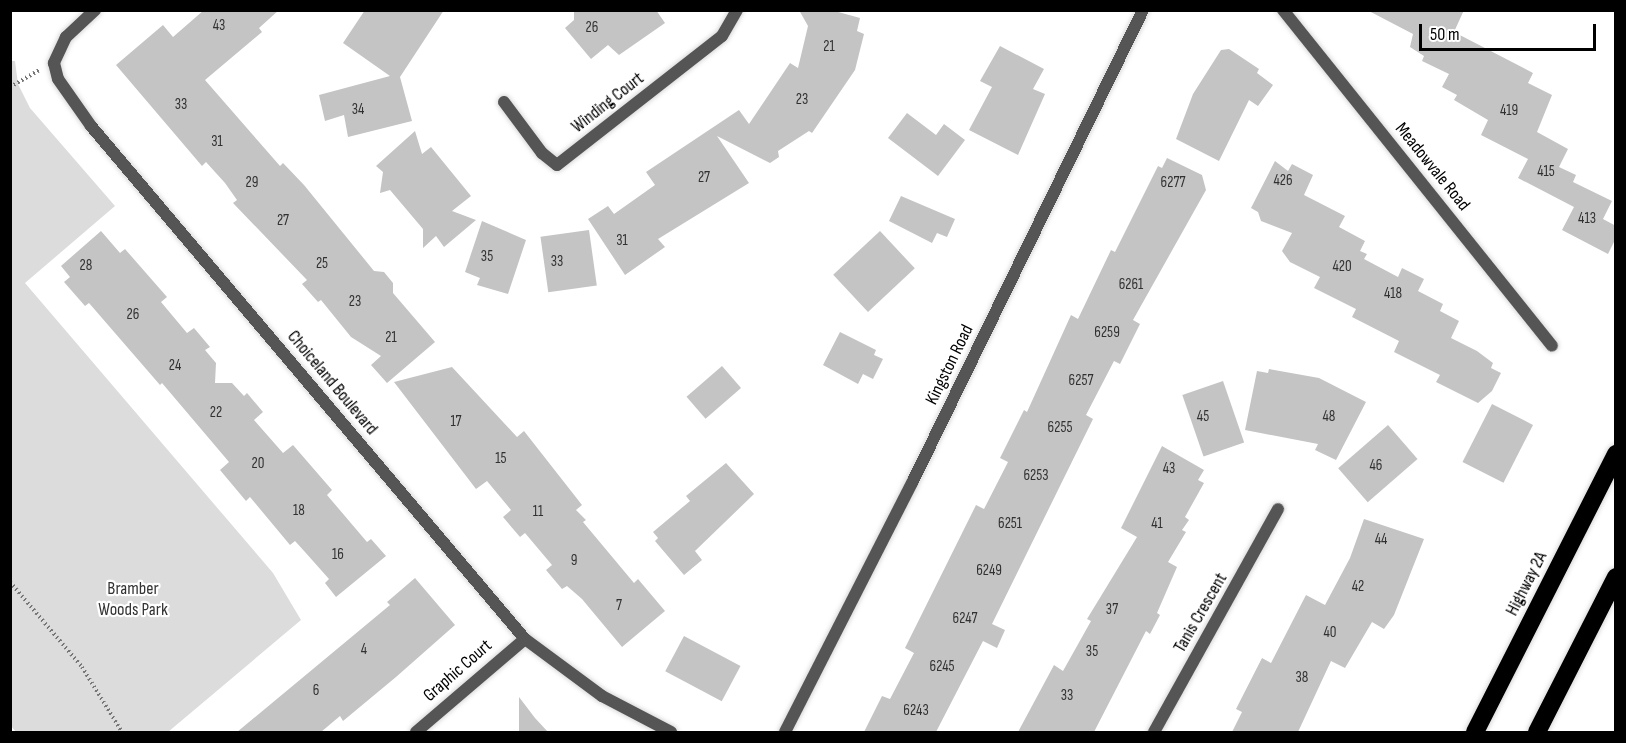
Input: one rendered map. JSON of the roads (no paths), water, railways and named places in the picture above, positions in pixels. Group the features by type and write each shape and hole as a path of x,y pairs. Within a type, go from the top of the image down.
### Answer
{"highway":[{"name":"Highway 2A","path":"1475,732 1616,454"},
{"path":"1537,732 1616,577"}],"street":[{"name":"Choiceland Boulevard","path":"95,10 66,37 54,63 58,80 91,126 525,639 602,696 671,732"},
{"name":"Winding Court","path":"504,102 542,153 557,165 722,36 737,10"},
{"name":"Kingston Road","path":"785,732 912,483 1143,10"},
{"name":"Meadowvale Road","path":"1283,10 1552,346"},
{"name":"Tanis Crescent","path":"1154,732 1278,509"},
{"name":"Graphic Court","path":"416,732 525,639"}],"park label":[{"name":"Bramber Woods Park","path":"133,600"}]}
